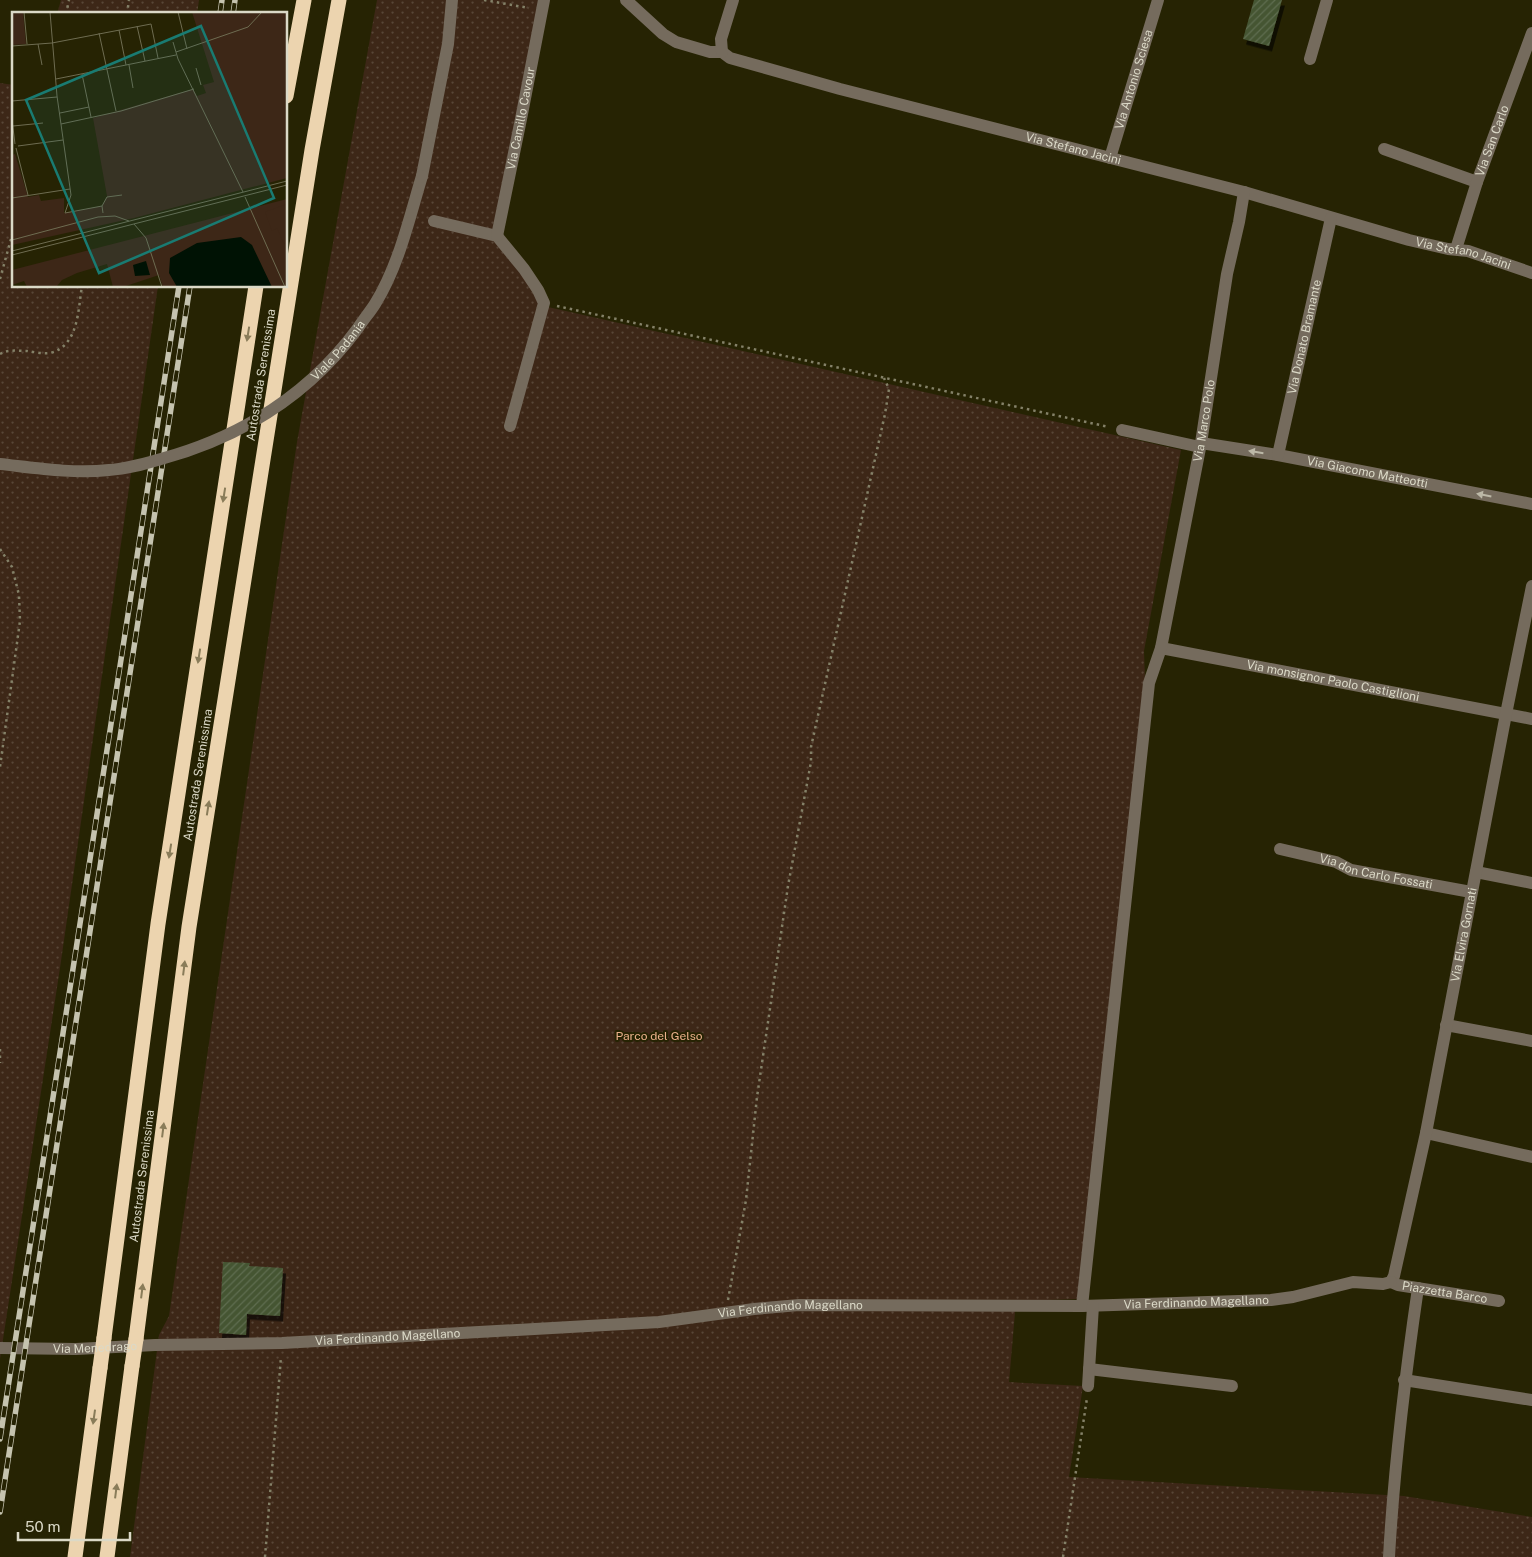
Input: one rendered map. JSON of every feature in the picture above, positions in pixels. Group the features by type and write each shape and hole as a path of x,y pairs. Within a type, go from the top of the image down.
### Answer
{"highway":[{"path":"288,85 304,0"},
{"name":"Autostrada Serenissima","path":"107,1557 189,927 312,150 339,0"},
{"name":"Autostrada Serenissima","path":"75,1557 160,914 256,288"}],"street":[{"name":"Viale Padania","path":"0,464 63,471 109,470 140,465 189,452 257,421 321,373 350,339 375,304 395,262 422,176 448,44 452,0"},
{"name":"Via Stefano Jacini","path":"626,0 663,34 676,42 710,52 722,52 730,58 840,89 1244,192 1409,240 1468,251 1532,273"},
{"path":"722,52 721,39 733,0"},
{"name":"Via Antonio Sciesa","path":"1110,158 1158,0"},
{"path":"1310,59 1327,0"},
{"name":"Via Camillo Cavour","path":"497,236 543,5"},
{"name":"Via San Carlo","path":"1456,249 1477,182 1532,33"},
{"path":"1384,149 1477,182"},
{"name":"Via Marco Polo","path":"1088,1386 1087,1306 1149,683 1161,648 1200,445 1227,274 1244,192"},
{"name":"Via Donato Bramante","path":"1278,455 1331,218"},
{"path":"434,221 497,236 524,270 538,290 544,303 510,426"},
{"name":"Via Giacomo Matteotti","path":"1122,430 1200,445 1278,455 1532,504"},
{"name":"Via Elvira Gornati","path":"1390,1282 1394,1276 1426,1133 1471,892 1532,586"},
{"name":"Via monsignor Paolo Castiglioni","path":"1161,648 1532,719"},
{"name":"Via don Carlo Fossati","path":"1280,849 1336,862 1351,870 1471,892"},
{"path":"1476,872 1532,883"},
{"path":"1446,1026 1532,1042"},
{"path":"1426,1133 1532,1157"},
{"name":"Via Ferdinando Magellano","path":"190,1345 282,1343 659,1322 728,1312 799,1306 1087,1306 1271,1300 1293,1297 1353,1282 1383,1284 1390,1282"},
{"name":"Piazzetta Barco","path":"1390,1282 1398,1285 1499,1301"},
{"path":"1389,1557 1404,1380 1418,1288"},
{"name":"Via Menedrago","path":"0,1348 76,1350 155,1345 190,1345"},
{"path":"1089,1369 1232,1386"},
{"path":"1404,1380 1532,1400"}],"path":[{"path":"484,0 543,5"},
{"path":"0,279 12,235"},
{"path":"0,354 12,350 49,353 59,350 73,334 82,288"},
{"path":"544,303 1122,430"},
{"path":"728,1312 729,1295 746,1200 756,1097 791,867 811,762 811,747 885,414 889,389 884,378"},
{"path":"0,549 12,567 19,595 20,621 0,767"},
{"path":"0,1049 0,1063"},
{"path":"265,1557 282,1343"},
{"path":"1063,1557 1088,1386"}],"green space":[{"path":"61,0 199,0 197,12 58,12"},
{"name":"Parco del Gelso","path":"377,0 539,0 493,239 548,307 1181,450 1144,651 1145,680 1078,1299 1016,1301 1009,1382 1083,1386 1069,1477 1404,1496 1532,1517 1532,1557 130,1557 159,1335 169,1316 297,442"},
{"path":"0,83 12,85 12,288 158,288 60,968 0,1359"}],"building":[{"path":"1254,0 1282,0 1269,46 1243,39"},
{"path":"223,1262 250,1263 249,1266 283,1268 280,1316 247,1314 246,1335 219,1333"}],"railway":[{"path":"220,12 222,0"},
{"path":"233,12 235,0"},
{"path":"0,1439 179,288"},
{"path":"0,1512 190,288"}]}
